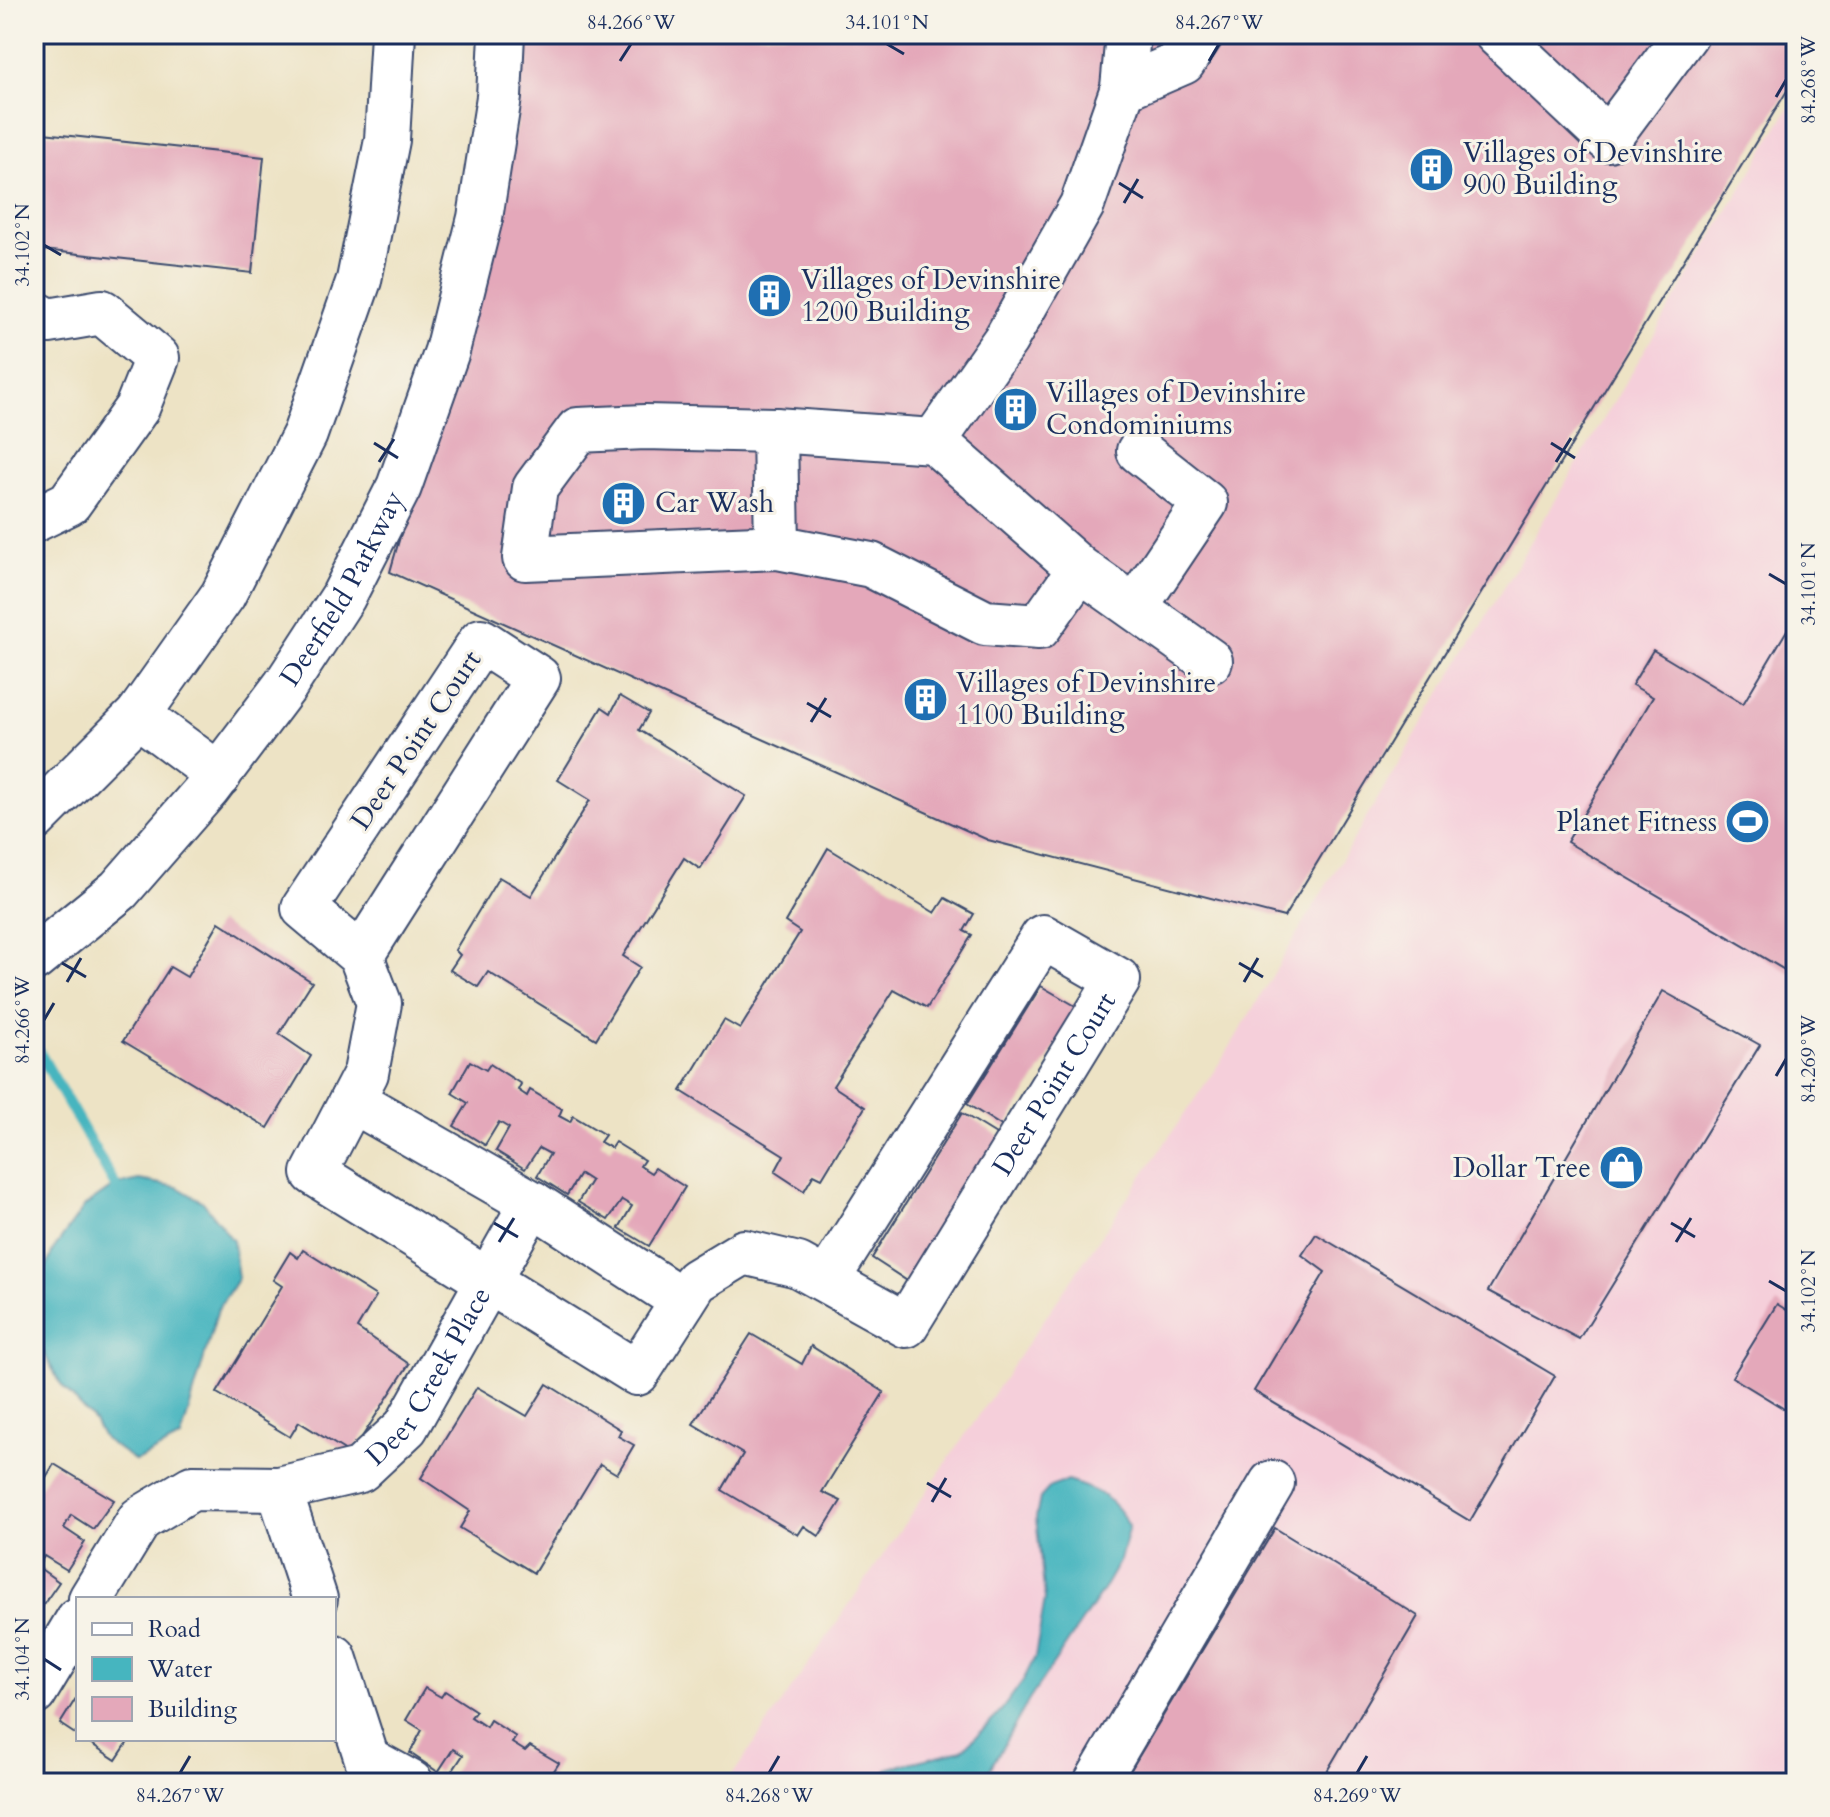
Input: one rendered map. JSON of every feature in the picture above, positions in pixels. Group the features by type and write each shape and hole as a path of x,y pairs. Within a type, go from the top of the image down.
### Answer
{"street":[{"path":"34,819 138,715 223,595 305,434 359,280 387,140 393,34"},
{"name":"Deerfield Parkway","path":"34,959 119,890 219,775 285,686 343,597 399,487 447,351 480,218 499,97 502,34"},
{"path":"934,441 1006,339 1082,205 1123,88 1128,34"},
{"path":"1123,88 1183,62 1201,34"},
{"path":"1497,34 1608,139 1686,34"},
{"path":"34,313 49,321 102,312 157,358 137,408 69,503 34,520"},
{"path":"1080,569 1039,627 985,623 871,565 777,547 525,558 535,488 578,430 645,427 775,430 934,441 1080,569 1210,661"},
{"path":"775,430 777,547"},
{"path":"1135,607 1205,503 1139,451"},
{"name":"Deer Point Court","path":"361,956 538,678 481,641 304,908 361,956 379,1003 366,1073 314,1173 637,1373 696,1281 744,1252 798,1265 906,1325 1118,980 1043,937 827,1280"},
{"path":"138,715 219,775"},
{"path":"352,1100 532,1203 683,1301"},
{"name":"Deer Creek Place","path":"92,1597 140,1519 192,1488 279,1489 360,1470 406,1427 532,1203"},
{"path":"1096,1783 1272,1483"},
{"path":"279,1489 314,1597"},
{"path":"38,1675 76,1623"},
{"path":"336,1663 367,1759 411,1783"}],"shaded area":[{"path":"1796,96 1796,1783 727,1783 1227,1052"}],"water":[{"path":"139,1180 177,1187 203,1202 233,1241 238,1278 218,1309 181,1438 136,1461 104,1439 94,1421 61,1385 45,1355 34,1324 34,1299 53,1250 85,1206 115,1185"},
{"path":"1067,1481 1104,1496 1123,1516 1129,1526 1120,1560 1029,1700 982,1783 876,1783 889,1768 962,1750 997,1716 1024,1679 1035,1657 1045,1599 1036,1518 1040,1498 1050,1487"}],"building":[{"name":"Villages of Devinshire Condominiums","path":"512,34 1796,34 1796,76 1284,917 988,840 390,572 517,124"},
{"path":"34,132 264,157 252,273 34,249"},
{"path":"1796,615 1795,976 1567,842 1653,697 1632,685 1653,650 1743,704"},
{"path":"620,696 649,713 639,730 746,796 700,869 684,858 623,956 640,967 596,1039 488,972 478,987 450,970 460,955 455,950 499,877 531,896 590,800 558,780 602,707 611,713"},
{"path":"828,848 935,913 945,898 974,914 964,931 972,935 927,1008 894,990 833,1086 865,1107 822,1178 814,1174 804,1191 775,1172 784,1155 681,1091 724,1020 740,1029 800,932 785,922"},
{"path":"219,922 312,982 279,1034 311,1056 268,1128 123,1041 170,967 187,977"},
{"path":"1041,986 1079,1008 1005,1128 967,1104"},
{"name":"Dollar Tree","path":"1663,991 1760,1045 1579,1339 1488,1291"},
{"path":"470,1061 486,1070 490,1064 521,1084 518,1090 527,1096 530,1090 562,1109 559,1116 570,1122 573,1116 605,1135 600,1142 611,1148 615,1142 644,1160 640,1166 651,1173 655,1168 685,1187 649,1246 619,1228 632,1206 622,1200 608,1220 578,1202 591,1181 580,1174 567,1195 537,1176 550,1154 539,1148 525,1169 496,1151 509,1128 499,1122 485,1145 454,1126 468,1103 452,1093"},
{"path":"962,1113 1001,1137 909,1282 872,1258"},
{"path":"1316,1234 1555,1376 1470,1521 1254,1391 1325,1272 1302,1255"},
{"path":"303,1250 376,1296 357,1328 409,1364 351,1454 299,1422 290,1437 217,1393 282,1286 273,1280 290,1252 298,1258"},
{"path":"1777,1304 1796,1316 1796,1416 1732,1377"},
{"path":"751,1334 802,1364 811,1346 884,1392 822,1492 841,1501 819,1536 804,1526 798,1535 722,1490 743,1454 693,1424"},
{"path":"547,1384 621,1430 618,1436 634,1445 617,1474 600,1464 534,1573 460,1528 470,1511 421,1478 477,1387 527,1416"},
{"path":"54,1464 114,1500 93,1529 71,1515 64,1528 85,1542 67,1570 44,1556 38,1567 59,1582 39,1611 34,1608 34,1507 40,1498 35,1495"},
{"path":"1275,1528 1418,1616 1320,1783 1123,1783"},
{"path":"425,1688 441,1697 445,1691 476,1711 471,1717 486,1727 490,1720 516,1737 512,1743 525,1751 530,1746 559,1763 546,1783 502,1783 494,1776 489,1783 456,1783 448,1778 463,1755 453,1749 438,1772 410,1753 422,1730 406,1720"},
{"path":"76,1698 76,1735 60,1724"},
{"path":"87,1741 129,1741 116,1760"}],"waterway":[{"path":"34,1043 115,1185"}],"place":[{"name":"Villages of Devinshire 900 Building","path":"1432,169"},
{"name":"Villages of Devinshire 1200 Building","path":"770,296"},
{"name":"Villages of Devinshire Condominiums","path":"1015,409"},
{"name":"Car Wash","path":"624,503"},
{"name":"Villages of Devinshire 1100 Building","path":"925,699"},
{"name":"Planet Fitness","path":"1748,822"},
{"name":"Dollar Tree","path":"1622,1168"}]}
